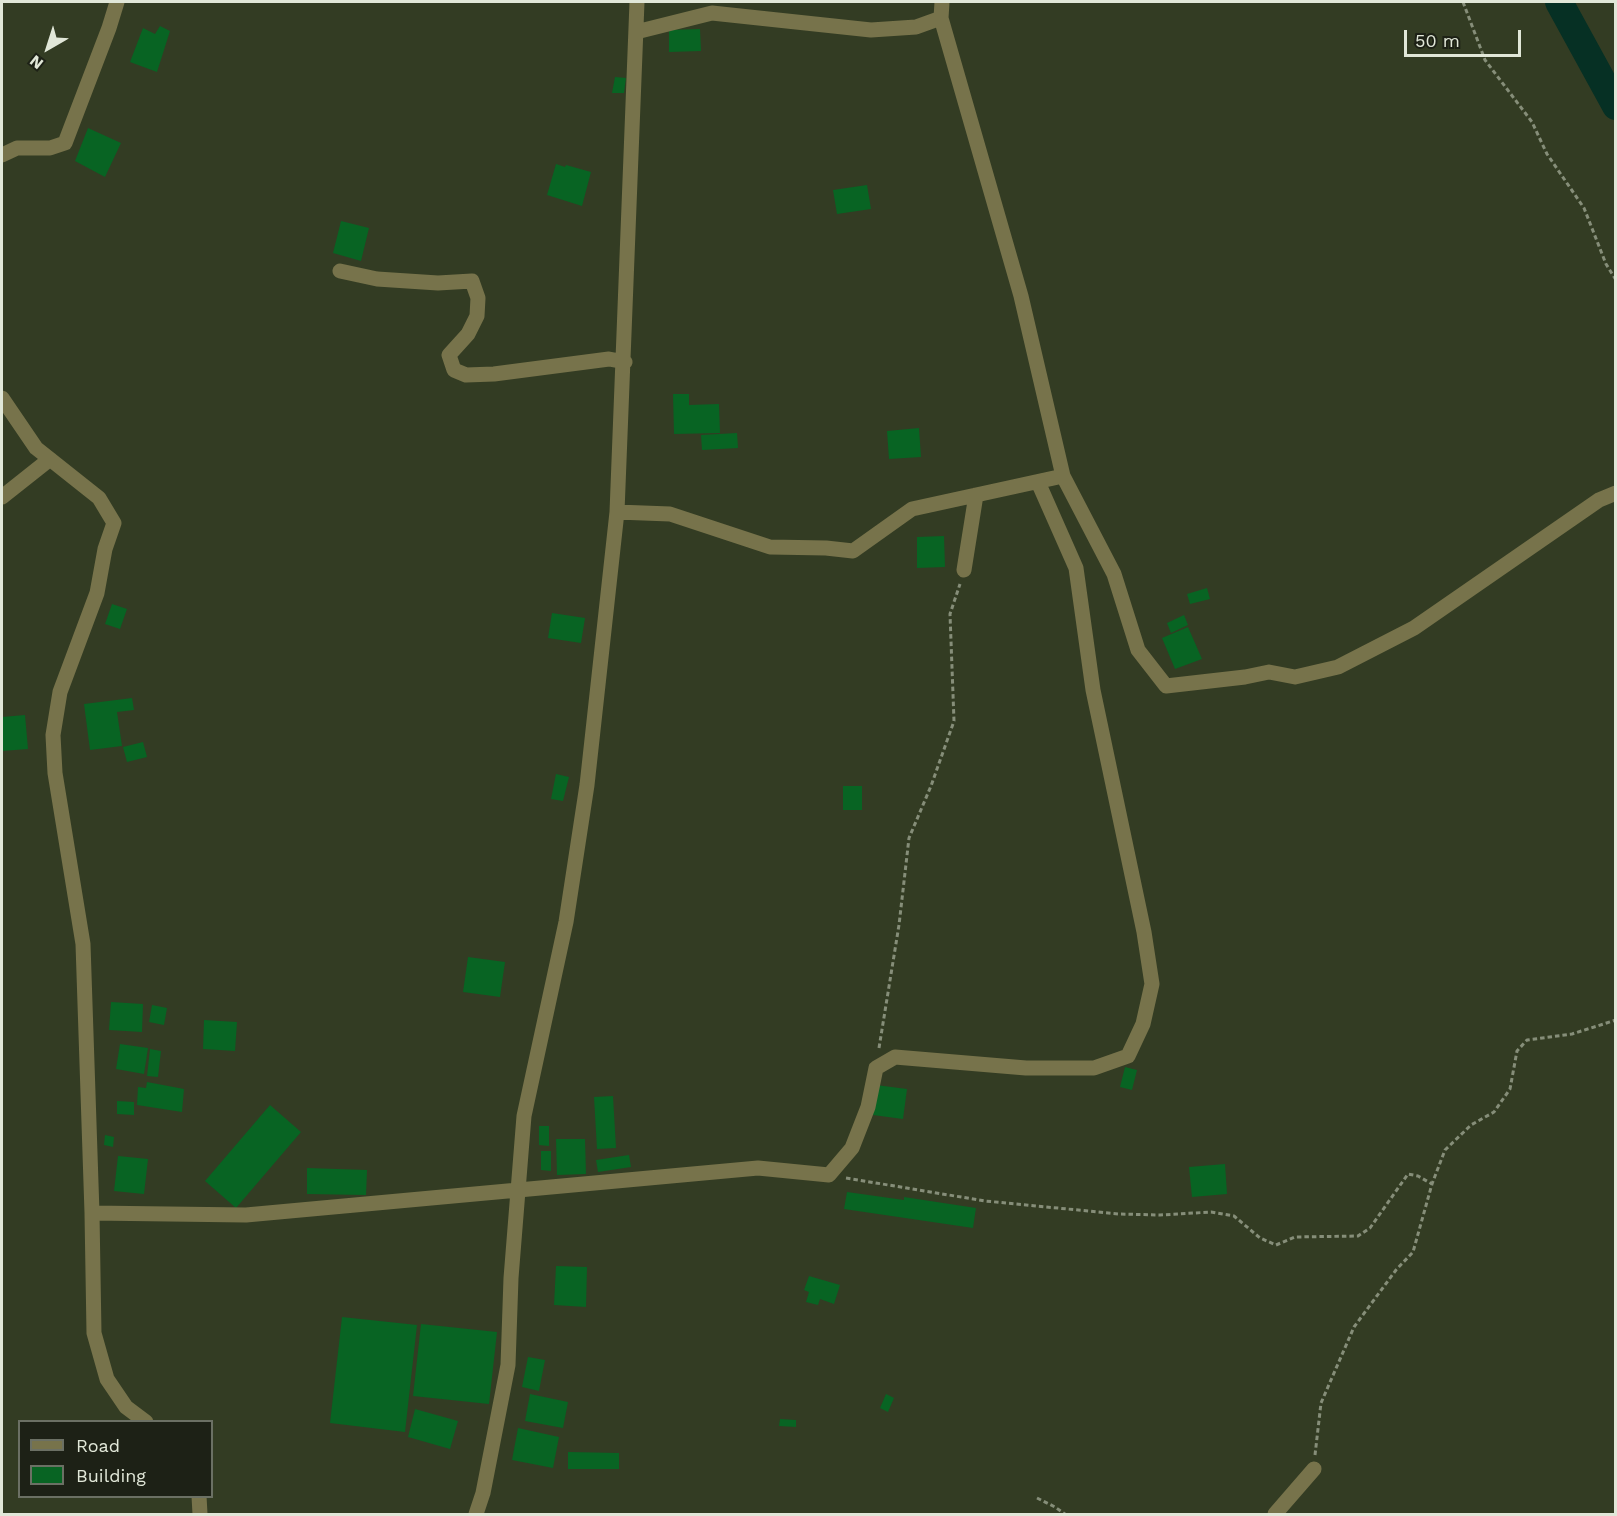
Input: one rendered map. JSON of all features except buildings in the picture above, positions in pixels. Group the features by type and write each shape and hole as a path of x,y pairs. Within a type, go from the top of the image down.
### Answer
{"street":[{"path":"2,155 17,148 50,148 65,143 110,28 117,2"},
{"path":"476,1515 483,1493 508,1365 511,1278 524,1116 566,922 587,785 617,512 637,2"},
{"path":"942,2 941,18 1021,296 1063,476 1114,574 1138,650 1166,686 1269,672 1296,677 1338,667 1414,628 1599,500 1616,493"},
{"path":"636,32 712,13 871,30 916,27 941,18"},
{"path":"340,271 377,279 438,283 472,281 478,298 477,316 468,334 449,355 454,370 466,375 494,374 609,359 624,362"},
{"path":"2,398 36,448 99,498 114,523 105,549 97,593 60,692 53,735 55,773 83,944 94,1334 106,1379 126,1407 143,1420"},
{"path":"2,497 50,459"},
{"path":"617,512 670,514 770,547 853,551 912,509 1063,476"},
{"path":"92,1213 246,1215 758,1168 829,1175 852,1148 868,1107 876,1068 895,1057 1026,1068 1094,1068 1128,1056 1143,1023 1152,984 1136,890 1093,690 1076,568 1038,482"},
{"path":"964,570 976,495"},
{"path":"1275,1515 1314,1469"},
{"path":"199,1498 200,1515"}],"path":[{"path":"1463,2 1485,60 1532,122 1547,154 1584,208 1606,264 1616,280"},
{"path":"876,1068 899,925 909,838 931,786 954,721 950,614 964,570"},
{"path":"1314,1469 1321,1403 1354,1327 1396,1270 1413,1252 1432,1184 1445,1150 1471,1125 1494,1112 1510,1089 1517,1051 1527,1040 1572,1034 1616,1020"},
{"path":"829,1175 985,1201 1119,1214 1160,1215 1211,1212 1234,1216 1260,1238 1276,1245 1295,1237 1359,1236 1370,1228 1408,1174 1418,1176 1432,1184"},
{"path":"1037,1498 1065,1515"}],"waterway":[{"path":"1559,2 1616,106"}]}
